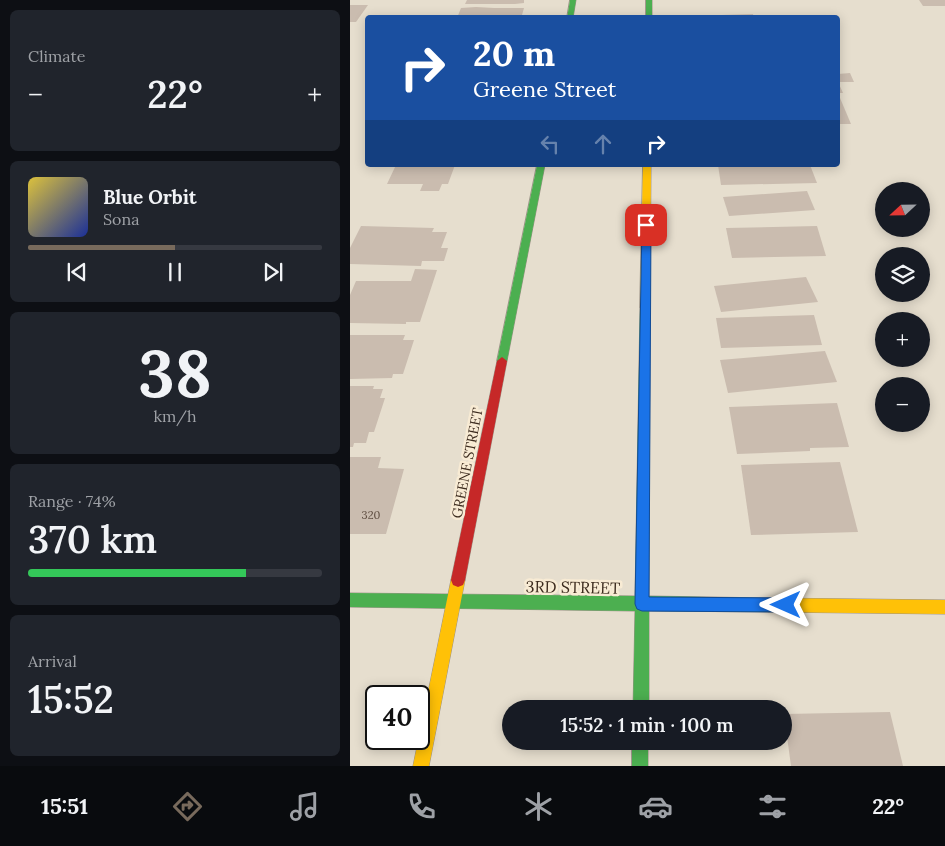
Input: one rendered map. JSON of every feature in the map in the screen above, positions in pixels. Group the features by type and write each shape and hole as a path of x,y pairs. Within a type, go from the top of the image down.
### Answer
{"main road":[{"path":"570,15 573,0"},
{"path":"649,0 649,15"},
{"name":"GREENE STREET","path":"421,766 541,167"},
{"path":"641,700 647,167"},
{"name":"3RD STREET","path":"350,600 945,607"},
{"path":"640,750 640,766"}],"building":[{"path":"467,0 524,0 524,3 465,4"},
{"path":"919,0 945,0 945,6 923,6"},
{"path":"350,5 368,5 356,22 350,22"},
{"path":"461,8 524,8 522,15 458,15"},
{"path":"850,73 854,82 840,82 840,74"},
{"path":"840,98 851,124 840,124"},
{"path":"395,167 454,167 448,184 442,184 439,191 420,191 423,184 387,184"},
{"path":"718,167 811,167 817,183 721,185"},
{"path":"807,191 815,210 729,216 723,197"},
{"path":"361,226 434,228 432,232 447,232 441,248 448,248 444,261 422,261 421,266 350,264 350,248"},
{"path":"817,226 826,256 732,258 726,228"},
{"path":"415,269 437,270 420,322 406,322 406,324 350,323 350,295 356,281 411,281"},
{"path":"806,277 818,302 721,312 714,286"},
{"path":"814,315 822,345 721,348 716,318"},
{"path":"350,335 405,335 403,340 414,340 403,374 393,374 392,378 350,379"},
{"path":"825,351 837,382 728,393 720,360"},
{"path":"350,386 374,386 373,389 383,389 380,398 385,398 374,432 369,432 366,443 354,443 353,447 350,447"},
{"path":"837,403 849,447 810,448 810,451 737,454 729,407"},
{"path":"350,457 381,457 378,468 404,469 386,534 350,534"},
{"path":"840,462 858,532 751,535 741,465"},
{"path":"890,712 903,766 791,766 789,750 792,750 792,714"}],"traffic: fast":[{"path":"570,15 573,0"},
{"path":"649,0 649,15"},
{"path":"502,361 541,167"},
{"path":"641,700 645,308"},
{"path":"350,600 769,605"},
{"path":"640,750 640,766"}],"traffic: slow":[{"path":"645,308 647,167"},
{"path":"421,766 458,580"},
{"path":"769,605 945,607"}],"traffic: jam":[{"path":"458,580 502,361"}],"route":[{"path":"646,225 642,604 786,605"}]}
